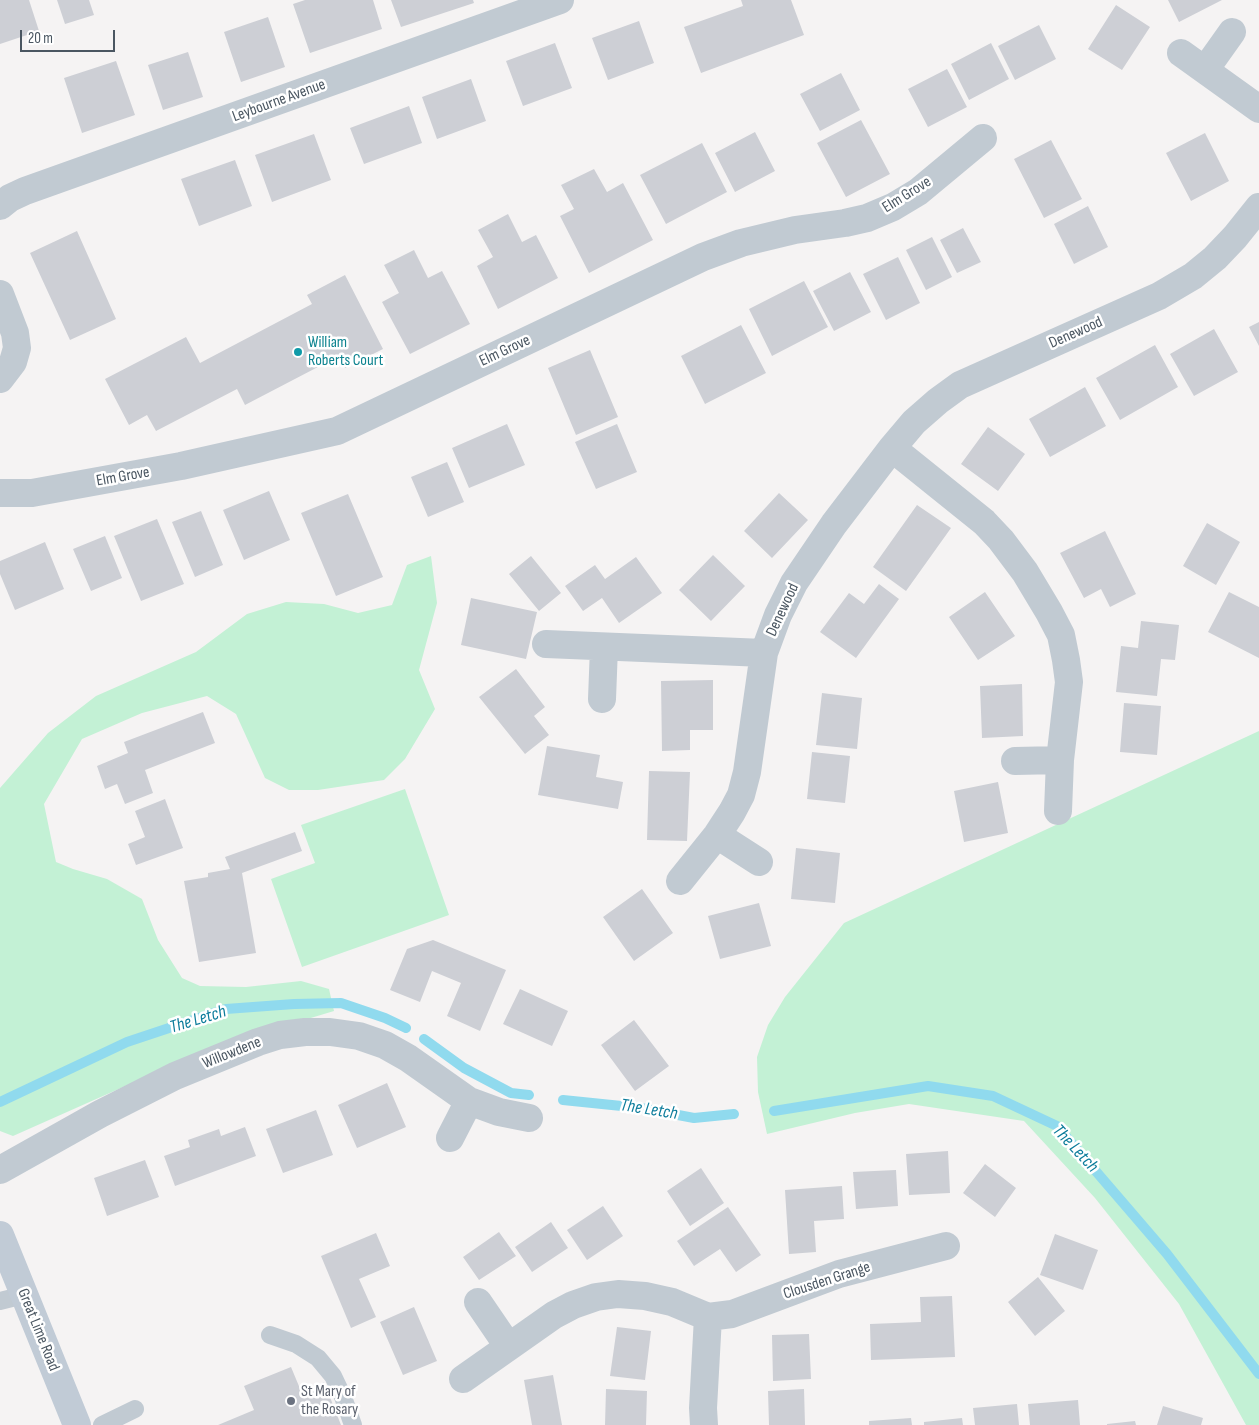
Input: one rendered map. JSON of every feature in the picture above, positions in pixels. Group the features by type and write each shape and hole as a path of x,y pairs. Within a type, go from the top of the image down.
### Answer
{"main road":[{"name":"Great Lime Road","path":"0,1235 12,1298 77,1425"}],"street":[{"name":"Leybourne Avenue","path":"0,206 10,198 25,192 560,0"},
{"path":"1205,70 1232,32"},
{"path":"1181,53 1259,109"},
{"name":"Elm Grove","path":"0,493 32,492 181,466 337,431 703,257 741,243 795,230 867,218 893,207 918,192 982,138"},
{"name":"Denewood","path":"680,881 717,835 741,795 764,653 778,615 794,583 834,524 914,422 938,400 960,385 1159,296 1193,276 1215,258 1258,211"},
{"path":"0,294 15,333 17,348 13,362 0,379"},
{"path":"892,448 984,522 1002,540 1050,612 1061,635 1069,682 1060,760 1058,811"},
{"name":"Denewood","path":"546,644 764,653"},
{"path":"602,699 604,647"},
{"path":"1015,761 1060,760"},
{"path":"717,835 759,862"},
{"name":"Willowdene","path":"0,1170 100,1114 175,1076 258,1042 305,1032 330,1032 359,1036 385,1046 408,1058 470,1101 499,1112 530,1118"},
{"path":"450,1138 470,1101"},
{"name":"Clousden Grange","path":"708,1317 732,1314 839,1274 946,1246"},
{"path":"463,1379 554,1315 574,1305 596,1297 618,1294 645,1296 672,1302 708,1317 703,1408 704,1425"},
{"path":"478,1302 508,1346"}],"lane":[{"path":"270,1335 296,1344 318,1358 333,1376 353,1425"},
{"path":"102,1425 135,1409"}],"green space":[{"path":"431,556 437,603 419,670 435,709 405,759 384,780 318,790 289,790 265,778 236,714 207,696 142,713 82,739 44,804 56,862 107,879 142,899 158,940 182,978 200,986 246,987 301,981 329,989 334,1011 211,1048 13,1136 0,1131 0,788 48,733 96,696 196,652 247,614 286,602 324,604 358,613 392,605 407,565"},
{"path":"1259,731 1259,1425 1246,1425 1179,1304 1095,1198 1024,1121 909,1104 855,1113 767,1134 758,1092 757,1057 768,1025 785,997 844,923"},
{"path":"405,789 449,915 302,967 271,879 315,863 301,825"}],"building":[{"path":"0,0 29,0 39,31 0,44"},
{"path":"57,0 89,0 94,15 65,24"},
{"path":"305,0 373,0 382,29 310,53 293,4"},
{"path":"391,0 473,0 474,3 401,27"},
{"path":"741,0 791,0 804,35 701,73 684,27 743,6"},
{"path":"1168,0 1222,0 1179,22"},
{"path":"1116,5 1150,27 1122,70 1088,49"},
{"path":"268,17 285,67 241,82 224,32"},
{"path":"639,21 654,63 608,80 592,38"},
{"path":"1039,25 1056,59 1015,80 998,46"},
{"path":"555,43 572,88 523,106 506,61"},
{"path":"991,43 1009,79 969,100 951,64"},
{"path":"188,52 203,97 163,110 148,65"},
{"path":"116,61 135,115 82,133 64,78"},
{"path":"947,69 967,107 928,127 908,89"},
{"path":"841,73 860,110 820,131 800,94"},
{"path":"471,79 486,121 437,139 422,97"},
{"path":"409,106 422,143 364,164 350,128"},
{"path":"861,120 890,174 846,197 817,143"},
{"path":"755,132 775,171 735,192 715,153"},
{"path":"1205,133 1229,181 1191,201 1166,153"},
{"path":"314,134 331,180 272,202 255,155"},
{"path":"1051,140 1082,199 1044,218 1014,159"},
{"path":"702,143 727,192 666,224 640,175"},
{"path":"235,160 252,206 199,226 181,179"},
{"path":"594,169 607,192 623,183 653,240 589,273 560,216 574,209 561,185"},
{"path":"1088,206 1108,247 1074,264 1054,224"},
{"path":"508,214 522,242 536,235 558,278 498,309 477,266 493,257 478,230"},
{"path":"963,228 981,262 957,273 940,240"},
{"path":"77,231 116,319 70,340 30,253"},
{"path":"932,237 952,277 926,290 906,250"},
{"path":"414,250 428,278 442,271 470,324 410,354 382,302 399,293 384,265"},
{"path":"898,257 920,303 886,320 863,274"},
{"path":"850,272 871,312 834,331 813,291"},
{"name":"William Roberts Court","path":"345,275 383,349 345,368 339,356 245,405 237,389 156,431 147,415 129,425 105,379 186,337 200,363 312,304 307,295"},
{"path":"804,281 828,327 772,356 749,309"},
{"path":"1259,322 1259,346 1249,327"},
{"path":"741,325 766,373 705,404 681,356"},
{"path":"1214,329 1238,372 1194,396 1170,354"},
{"path":"1155,345 1178,387 1120,420 1096,378"},
{"path":"590,350 618,417 576,435 548,368"},
{"path":"1085,387 1106,426 1050,457 1029,419"},
{"path":"507,424 525,465 469,488 452,448"},
{"path":"617,424 637,472 596,489 575,442"},
{"path":"988,427 1025,454 998,491 961,464"},
{"path":"447,462 464,502 428,517 411,477"},
{"path":"269,491 290,540 244,560 223,510"},
{"path":"779,493 808,520 772,558 744,531"},
{"path":"348,494 383,577 336,596 301,513"},
{"path":"917,505 951,528 906,591 873,567"},
{"path":"201,511 223,565 195,577 172,522"},
{"path":"157,519 184,584 141,601 114,536"},
{"path":"1207,523 1240,542 1216,585 1183,566"},
{"path":"1105,531 1136,594 1110,607 1101,589 1084,598 1060,553"},
{"path":"105,536 122,578 91,591 73,549"},
{"path":"45,542 64,589 15,610 0,574 0,561"},
{"path":"713,555 745,586 711,621 679,590"},
{"path":"531,556 561,593 539,611 509,574"},
{"path":"636,557 662,593 619,623 602,598 583,611 565,586 595,565 605,579"},
{"path":"879,584 899,599 856,658 820,632 849,593 864,604"},
{"path":"985,592 1015,636 978,660 949,617"},
{"path":"1229,592 1259,607 1259,658 1208,632"},
{"path":"471,598 537,612 526,659 461,645"},
{"path":"1141,621 1179,625 1175,660 1161,659 1157,696 1116,692 1121,646 1138,648"},
{"path":"516,669 545,707 534,716 549,735 525,754 479,697"},
{"path":"713,680 713,730 690,730 690,750 662,751 661,681"},
{"path":"1022,684 1023,736 982,738 980,686"},
{"path":"822,693 862,698 857,749 816,745"},
{"path":"1124,703 1161,706 1157,755 1120,752"},
{"path":"203,712 215,743 145,770 153,793 125,804 117,784 105,789 97,766 128,753 124,742"},
{"path":"547,746 600,755 596,777 623,782 618,809 538,795"},
{"path":"812,752 850,756 845,803 807,799"},
{"path":"649,771 690,772 687,841 647,840"},
{"path":"998,782 1008,833 964,842 954,791"},
{"path":"165,799 183,848 136,865 128,844 145,837 135,811"},
{"path":"295,832 302,851 242,873 256,953 199,962 184,881 208,877 208,873 230,869 225,857"},
{"path":"796,848 840,853 835,903 791,899"},
{"path":"642,889 673,933 634,961 603,917"},
{"path":"759,903 771,946 720,959 708,916"},
{"path":"433,940 506,970 480,1031 447,1016 461,983 432,971 420,1002 390,990 407,949"},
{"path":"520,989 568,1011 552,1046 503,1024"},
{"path":"634,1020 669,1066 635,1091 601,1045"},
{"path":"387,1083 406,1127 357,1148 338,1105"},
{"path":"316,1110 333,1155 283,1173 266,1129"},
{"path":"245,1127 256,1156 175,1186 164,1156 190,1147 188,1140 219,1129 221,1136"},
{"path":"948,1151 950,1193 909,1195 906,1154"},
{"path":"145,1160 159,1197 107,1216 94,1178"},
{"path":"985,1164 1016,1188 995,1217 963,1193"},
{"path":"701,1168 724,1203 690,1226 667,1191"},
{"path":"896,1170 898,1206 856,1209 853,1172"},
{"path":"842,1186 844,1219 814,1221 816,1252 789,1254 785,1190"},
{"path":"603,1206 623,1236 587,1260 567,1230"},
{"path":"728,1207 761,1255 736,1272 720,1249 694,1266 677,1241"},
{"path":"551,1222 568,1248 532,1272 515,1247"},
{"path":"499,1232 516,1256 479,1280 463,1257"},
{"path":"376,1233 390,1266 359,1279 376,1317 351,1328 321,1256"},
{"path":"1055,1234 1098,1250 1083,1290 1040,1275"},
{"path":"1038,1277 1065,1311 1035,1336 1008,1302"},
{"path":"952,1296 955,1357 871,1360 870,1324 921,1322 920,1297"},
{"path":"414,1307 437,1361 403,1375 380,1322"},
{"path":"617,1327 651,1331 645,1380 610,1376"},
{"path":"809,1334 811,1379 773,1381 772,1335"},
{"name":"St Mary of the Rosary","path":"291,1367 301,1391 324,1382 341,1425 218,1425 254,1410 244,1386"},
{"path":"553,1375 562,1425 532,1425 524,1380"},
{"path":"606,1389 647,1391 646,1425 605,1425"},
{"path":"804,1389 805,1425 769,1425 768,1391"},
{"path":"1078,1400 1080,1425 1030,1425 1028,1404"},
{"path":"1017,1404 1019,1425 975,1425 973,1408"},
{"path":"1163,1406 1203,1418 1201,1425 1157,1425"},
{"path":"911,1418 912,1425 869,1425 869,1421"},
{"path":"962,1418 963,1425 924,1425 924,1422"},
{"path":"1135,1421 1136,1425 1107,1425 1107,1424"}],"waterway":[{"name":"The Letch","path":"0,1102 127,1042 226,1009 341,1003 385,1018 406,1028"},
{"name":"The Letch","path":"424,1039 464,1068 511,1093 529,1095"},
{"name":"The Letch","path":"774,1111 928,1086 993,1096 1057,1126 1167,1254 1259,1374"},
{"name":"The Letch","path":"563,1100 641,1108 694,1118 734,1114"}],"place":[{"name":"William Roberts Court","path":"298,352"},
{"name":"St Mary of the Rosary","path":"291,1401"}]}
